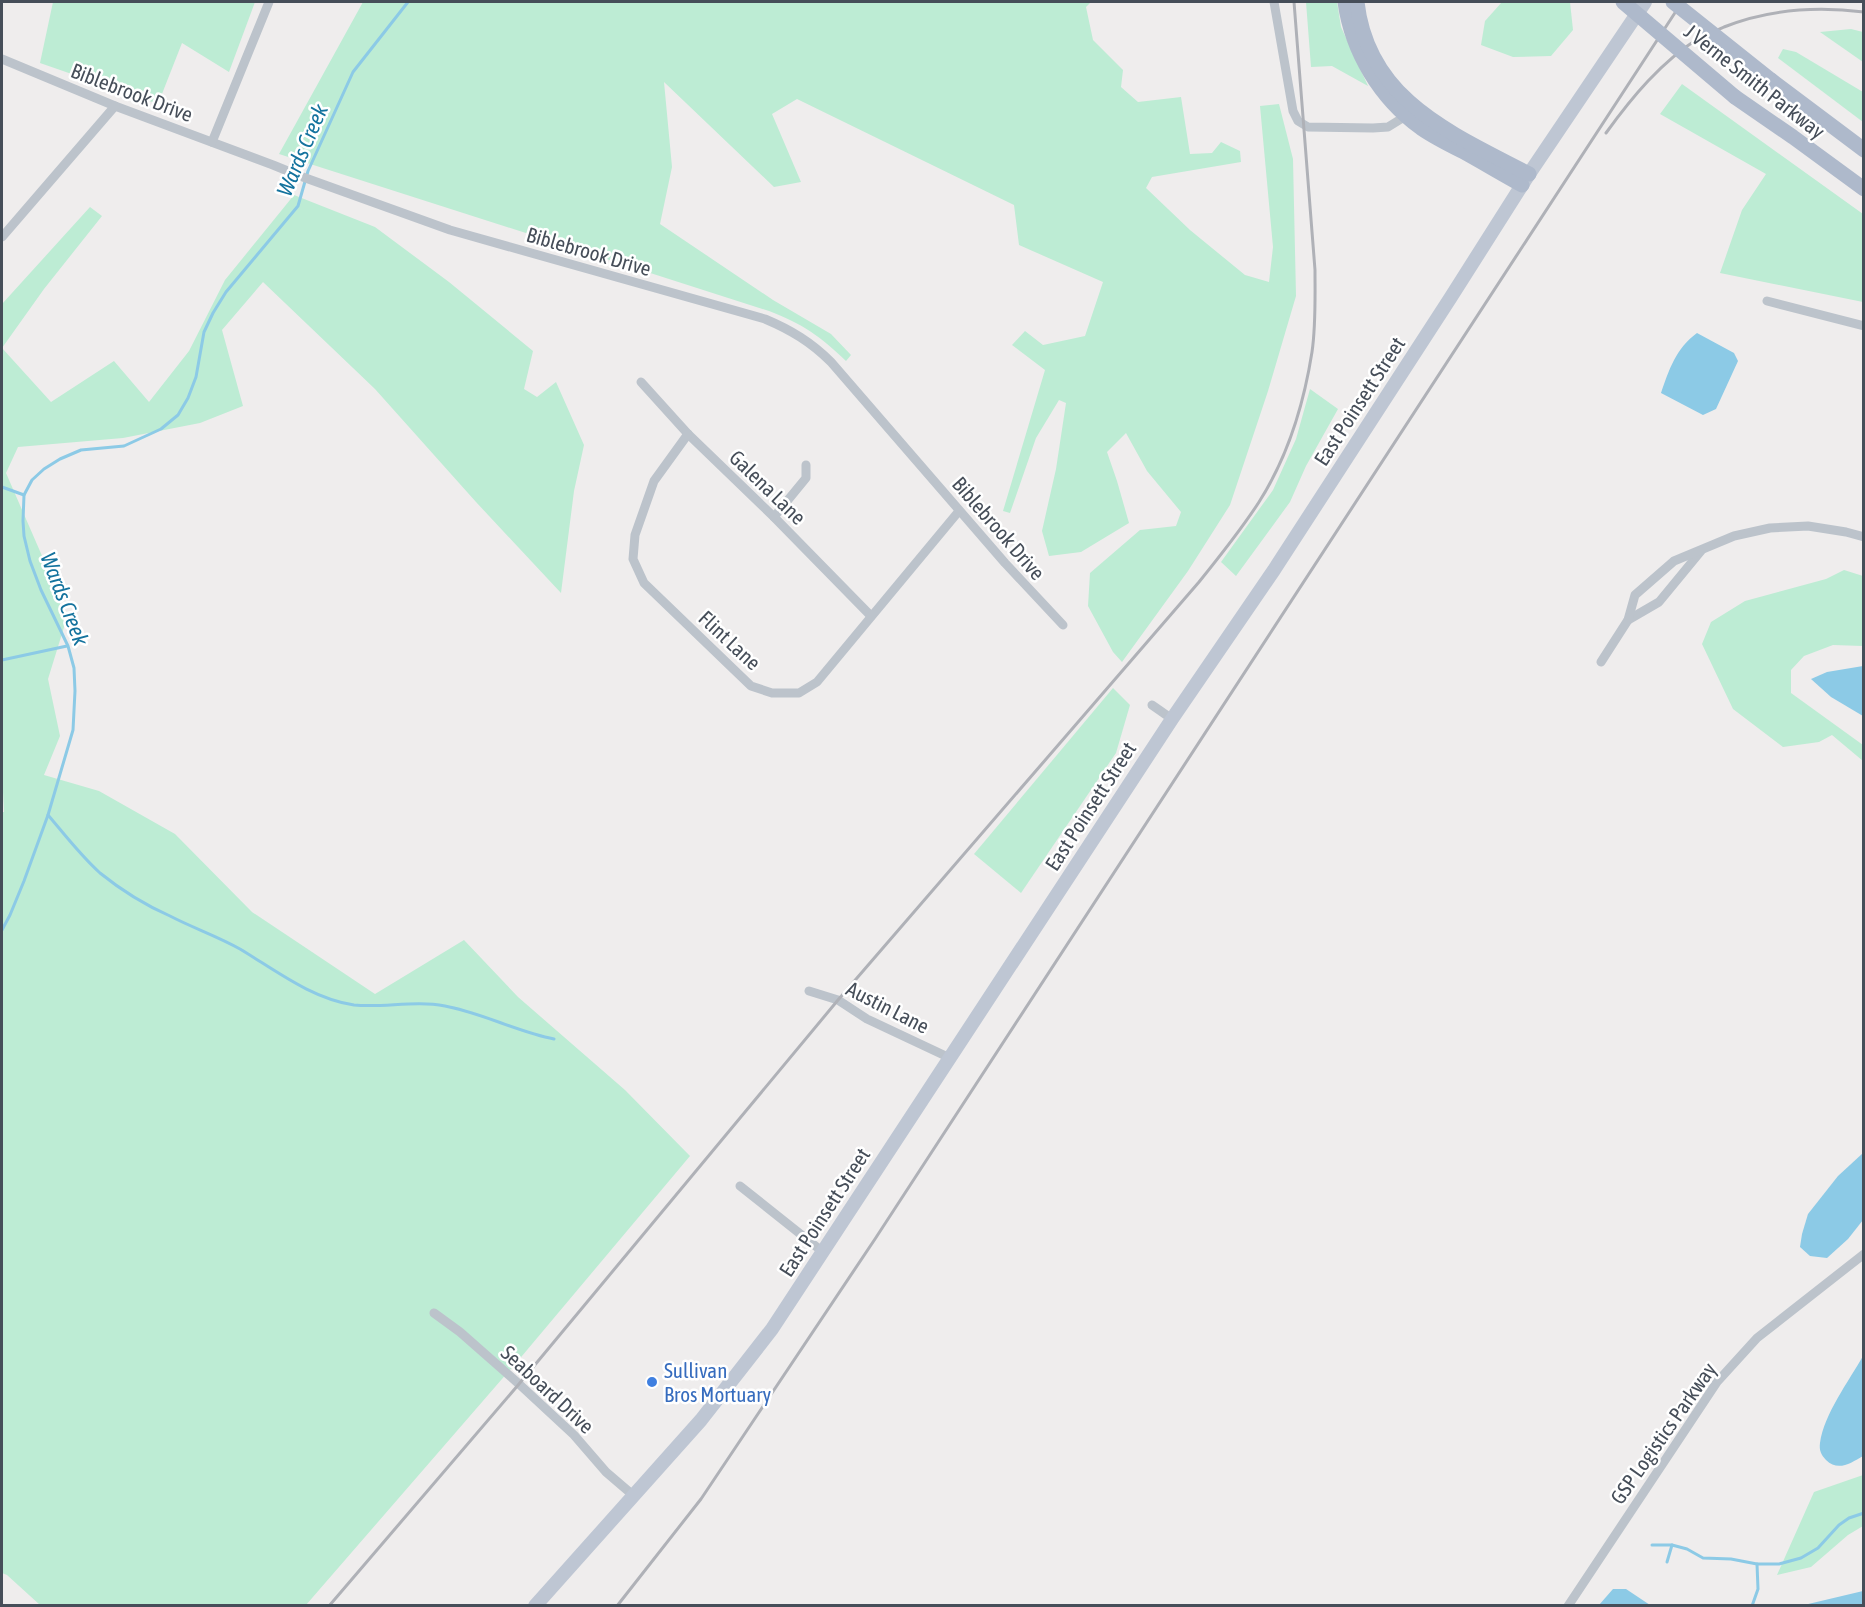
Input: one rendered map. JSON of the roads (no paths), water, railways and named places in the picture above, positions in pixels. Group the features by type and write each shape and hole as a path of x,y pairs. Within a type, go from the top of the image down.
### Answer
{"main road":[{"path":"1345,2 1353,36 1373,78 1395,105 1411,112"},
{"path":"1356,2 1364,38 1373,56 1421,128 1525,180"},
{"name":"J Verne Smith Parkway","path":"1623,2 1735,97 1863,189"},
{"name":"East Poinsett Street","path":"535,1605 701,1420 772,1329 1172,719 1280,560 1525,180 1645,2"},
{"name":"J Verne Smith Parkway","path":"1673,2 1863,150"}],"street":[{"path":"212,142 269,2"},
{"path":"1274,2 1293,111 1298,121 1308,127 1388,127 1411,112"},
{"name":"Biblebrook Drive","path":"2,59 115,106 303,178 465,234 765,319 801,336 831,362 1024,585 1064,625"},
{"path":"2,237 115,106"},
{"path":"1767,301 1863,326"},
{"name":"Galena Lane","path":"642,382 688,434 871,616"},
{"name":"Flint Lane","path":"688,434 654,481 635,535 633,559 644,583 751,686 772,693 799,693 817,682 959,511"},
{"path":"774,517 806,478 806,465"},
{"path":"1601,662 1628,620 1635,595 1674,561 1734,536 1770,528 1808,526 1863,537"},
{"path":"1628,620 1659,602 1703,549"},
{"path":"1152,705 1172,719"},
{"name":"Austin Lane","path":"809,991 838,1000 867,1019 950,1058"},
{"path":"740,1186 823,1252"},
{"name":"GSP Logistics Parkway","path":"1568,1605 1717,1382 1757,1338 1863,1254"},
{"name":"Seaboard Drive","path":"434,1312 519,1384 574,1435 606,1472 634,1496"}],"water":[{"path":"1697,333 1734,353 1738,361 1716,409 1703,415 1661,393 1678,353"},
{"path":"1863,666 1863,716 1831,697 1811,679 1827,672"},
{"path":"1863,1153 1863,1220 1848,1239 1827,1258 1810,1256 1800,1247 1808,1214 1838,1176"},
{"path":"1863,1356 1863,1456 1840,1466 1831,1464 1821,1452 1822,1432 1832,1409"},
{"path":"1613,1589 1626,1589 1650,1605 1599,1605"},
{"path":"1863,1591 1863,1605 1804,1605"}],"waterway":[{"name":"Wards Creek","path":"2,930 24,881 48,815 73,730 75,691 74,668 68,646 30,561 24,536 24,495 32,480 60,459 81,450 124,446 161,429 178,415 196,377 204,332 213,313 226,292 298,206 308,171 353,72 408,2"},
{"path":"2,487 24,495"},
{"path":"2,660 67,646"},
{"path":"48,815 93,866 125,891 161,912 240,949 323,997 354,1005 434,1004 473,1013 554,1039"},
{"path":"1652,1545 1672,1545 1687,1549 1703,1558 1779,1564 1801,1558 1818,1548 1839,1525 1849,1518 1864,1513"},
{"path":"1667,1562 1672,1545"},
{"path":"1752,1606 1758,1589 1757,1564"}],"railway":[{"path":"329,1606 519,1384 838,1000 1199,582 1259,502 1278,467 1293,430 1309,371 1314,332 1315,270 1294,2"},
{"path":"617,1606 701,1499 875,1239 1682,2"},
{"path":"1606,133 1626,106 1660,69 1685,47 1705,35 1758,16 1792,10 1828,9 1864,12"}],"place":[{"name":"Sullivan Bros Mortuary","path":"652,1382"}]}
